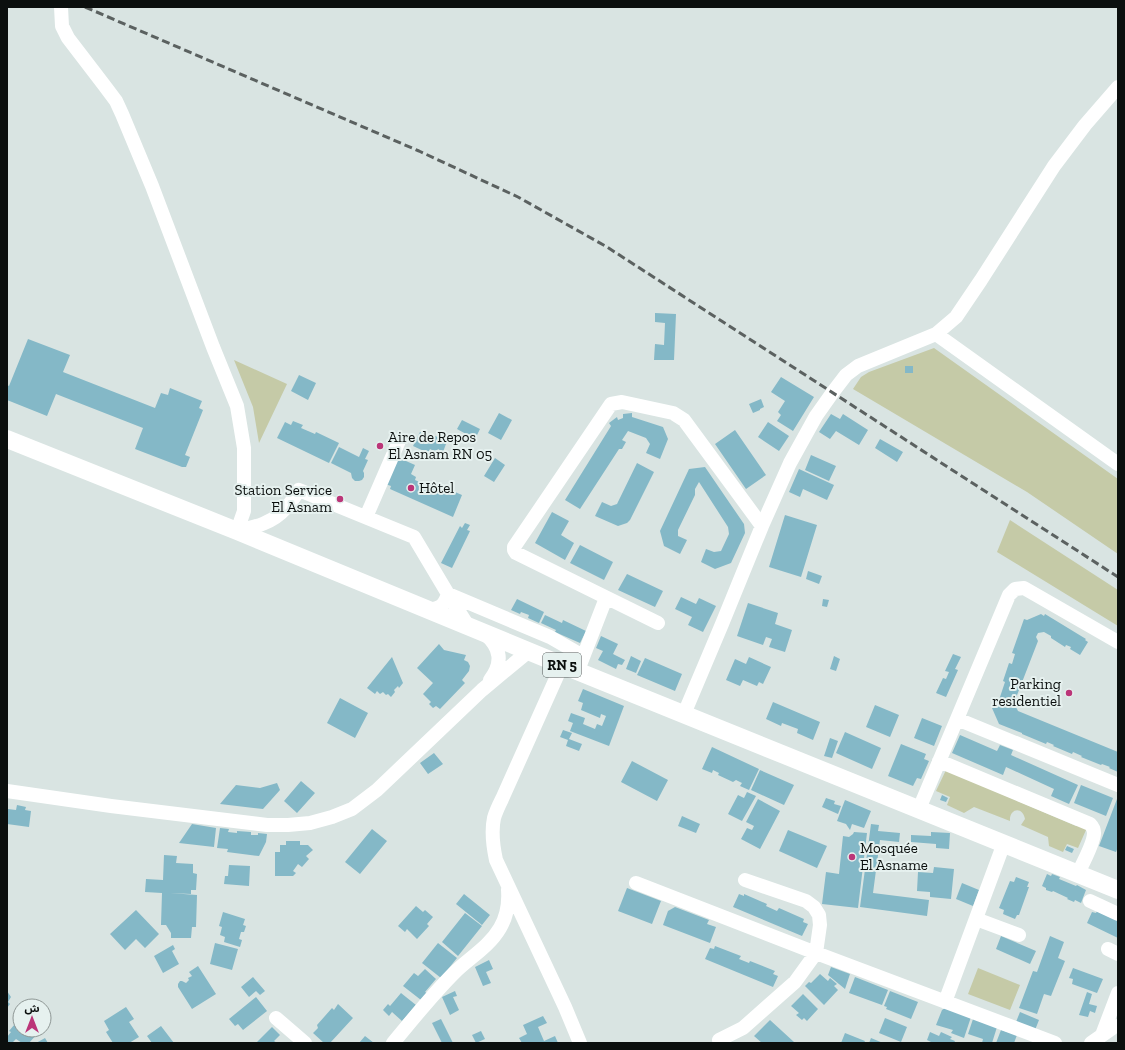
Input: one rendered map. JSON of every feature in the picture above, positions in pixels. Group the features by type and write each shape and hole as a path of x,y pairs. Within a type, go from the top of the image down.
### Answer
{"main road":[{"name":"RN 5","path":"7,439 287,551 529,651 574,664 684,714 1118,890"}],"street":[{"path":"61,7 62,26 68,38 116,101 122,114 152,186 237,406 244,448 244,511 237,531"},
{"path":"684,714 762,526 790,463 816,416 846,375 858,366 936,334 956,317 1054,166 1085,125 1118,87"},
{"path":"936,334 1118,464"},
{"path":"658,623 516,553 514,550 514,547 611,404 622,402 672,413 684,420 762,526"},
{"path":"366,517 399,441"},
{"path":"237,531 270,522 285,510 299,490 414,537 448,594 474,628 489,637 496,647 499,656 498,667 494,676 482,690"},
{"path":"270,522 271,533 276,541 287,551"},
{"path":"919,809 1009,595 1015,589 1024,588 1118,642"},
{"path":"430,610 441,607 448,594"},
{"path":"448,594 550,637 574,664"},
{"path":"580,1043 565,1007 496,860 492,844 492,831 494,818 574,664 606,598"},
{"path":"7,792 267,825 310,824 352,809 377,790 482,690 529,651"},
{"path":"958,719 1118,785"},
{"path":"939,761 1090,824 1094,828 1092,841 1078,873"},
{"path":"945,1002 1004,843"},
{"path":"718,1040 743,1028 795,982 816,953 820,925 819,915 814,907 806,901 745,880"},
{"path":"636,883 1055,1043"},
{"path":"393,1043 455,972 482,949 502,926 507,913 509,901 508,885"},
{"path":"1090,901 1118,914"},
{"path":"976,918 1019,935"},
{"path":"502,926 516,924 524,927 531,934"},
{"path":"1097,1039 1118,993"},
{"path":"276,1018 305,1043"},
{"path":"1097,1039 1114,1027 1118,1026"}],"green space":[{"path":"934,348 1118,479 1118,554 1027,492 853,389 861,377 869,372"},
{"path":"234,360 287,384 259,443 253,407"},
{"path":"1010,520 1118,590 1118,626 997,552"},
{"path":"946,770 1076,826 1079,825 1086,828 1078,848 1067,844 1063,852 1049,846 1048,837 1021,825 1025,819 1022,812 1019,810 1012,813 1010,821 974,807 964,813 947,805 950,797 936,791"},
{"path":"978,968 1020,985 1010,1010 968,994"}],"building":[{"path":"655,313 676,314 674,360 654,360 655,344 664,345 665,323 655,322"},
{"path":"28,339 70,355 63,372 155,408 161,393 168,395 170,388 202,401 199,408 203,410 185,455 190,457 186,467 182,467 135,449 143,428 56,394 47,416 7,400 7,385 9,386"},
{"path":"905,366 913,366 913,373 905,373"},
{"path":"299,375 316,383 308,400 291,391"},
{"path":"781,377 814,397 793,431 777,421 781,415 778,412 785,401 771,392"},
{"path":"761,399 764,407 753,413 749,404"},
{"path":"499,413 512,420 501,440 488,433"},
{"path":"632,413 632,417 663,427 668,439 660,459 646,453 650,444 646,438 628,431 622,440 626,442 622,449 619,449 580,509 565,500 611,426 609,423 617,417 618,420 623,418 623,414"},
{"path":"831,414 840,419 843,414 868,430 859,445 836,431 830,439 819,432"},
{"path":"462,420 480,429 475,439 457,429"},
{"path":"293,421 303,425 301,428 315,434 316,432 339,443 329,463 277,438 285,422 291,425"},
{"path":"768,422 789,436 779,451 758,437"},
{"path":"735,430 766,475 746,489 715,444"},
{"path":"420,432 428,436 426,439 432,442 435,436 443,439 442,442 446,444 443,452 438,449 436,452 430,449 428,453 413,446"},
{"path":"880,439 903,452 897,462 875,448"},
{"path":"339,447 359,457 363,448 369,451 365,459 368,460 363,471 364,477 362,480 355,481 352,478 351,473 331,463"},
{"path":"811,455 836,466 829,481 805,470"},
{"name":"Hôtel","path":"397,457 415,465 411,474 416,477 415,480 439,491 441,486 462,495 453,517 390,489 391,486 385,484"},
{"path":"495,458 505,465 494,482 484,476"},
{"path":"637,463 654,472 630,520 627,523 618,526 595,516 602,502 611,506 617,504"},
{"path":"705,467 744,524 745,533 731,563 715,569 701,562 706,549 714,552 721,551 729,534 728,527 699,482 695,489 695,495 678,530 678,536 687,540 680,554 664,546 660,531 689,469"},
{"path":"799,469 834,485 827,500 803,489 800,497 789,492"},
{"path":"552,512 569,521 561,535 574,543 565,560 535,543"},
{"path":"785,515 817,525 801,577 769,567"},
{"path":"465,523 470,525 467,530 470,531 452,568 441,563 460,526 462,528"},
{"path":"580,545 613,562 604,580 570,563"},
{"path":"808,571 822,576 819,584 806,579"},
{"path":"627,574 663,591 655,607 618,590"},
{"path":"681,597 696,604 699,598 716,606 703,632 688,625 692,617 675,609"},
{"path":"517,599 544,612 539,623 528,618 529,615 521,612 520,614 511,610"},
{"path":"823,599 829,600 827,607 822,606"},
{"path":"748,603 778,613 775,624 792,630 785,652 769,647 772,639 766,637 763,645 737,636"},
{"path":"1041,614 1044,616 1045,614 1086,639 1085,640 1088,642 1080,655 1070,649 1071,647 1066,645 1065,647 1044,632 1038,633 1036,637 1038,641 1014,703 1018,711 1118,752 1118,772 1109,768 1110,767 1081,757 1082,756 1073,752 1072,754 1047,742 1046,744 999,724 992,708 997,706 1005,682 1003,681 1009,663 1012,664 1015,654 1012,653 1024,619 1027,620"},
{"path":"545,615 562,623 563,620 586,631 580,643 555,632 556,630 541,623"},
{"path":"601,636 618,644 613,654 625,660 622,665 618,664 616,669 598,660 603,651 596,648"},
{"path":"439,644 444,650 466,655 464,660 468,662 470,666 469,671 462,680 465,683 440,709 436,706 433,708 429,704 431,702 423,694 433,683 417,668"},
{"path":"953,654 961,657 955,669 958,670 946,697 936,693 943,678 946,679 949,672 945,671"},
{"path":"631,656 641,661 636,673 626,669"},
{"path":"834,656 840,659 836,671 830,669"},
{"path":"392,657 403,683 399,688 398,686 394,690 395,692 391,697 383,692 380,694 377,691 375,694 367,688"},
{"path":"749,657 771,667 763,684 759,682 757,686 743,680 740,686 726,680 735,659 746,664"},
{"path":"645,658 682,674 675,691 637,675"},
{"path":"583,689 624,706 609,746 570,731 573,723 568,721 571,713 585,718 583,724 595,729 597,724 602,726 606,716 601,714 600,718 581,710 583,703 578,701"},
{"path":"340,698 368,713 355,738 327,723"},
{"path":"773,702 820,722 813,740 797,733 798,729 782,723 781,726 766,719"},
{"path":"875,705 899,715 890,737 866,727"},
{"path":"922,718 942,726 934,746 914,738"},
{"path":"563,730 572,733 569,739 582,744 579,751 566,746 568,740 560,737"},
{"path":"845,732 881,748 872,769 836,753"},
{"path":"960,735 997,751 1000,745 1013,750 1011,755 1078,785 1069,804 1051,796 1054,789 1006,767 1003,775 952,753"},
{"path":"830,738 838,741 832,758 824,756"},
{"path":"901,744 926,754 924,759 929,761 921,779 917,778 913,786 888,776"},
{"path":"712,747 759,769 749,790 740,786 742,783 736,780 733,782 718,775 719,773 713,770 712,773 702,769"},
{"path":"434,753 443,764 428,774 420,763"},
{"path":"632,761 668,780 657,801 621,782"},
{"path":"760,770 794,785 784,805 751,790"},
{"path":"301,781 315,793 297,813 284,801"},
{"path":"277,783 280,790 263,809 220,804 236,785 260,788"},
{"path":"1081,785 1113,798 1106,816 1074,803"},
{"path":"747,792 756,796 742,821 728,814 738,795 744,798"},
{"path":"942,795 948,798 946,802 940,800"},
{"path":"826,798 835,801 834,804 841,806 838,814 822,807"},
{"path":"758,799 780,811 760,849 741,839 747,828 752,830 754,826 746,822"},
{"path":"1117,799 1118,847 1116,852 1099,846"},
{"path":"845,800 871,811 864,828 852,824 850,830 846,824 837,821"},
{"path":"17,805 26,807 25,810 31,811 29,827 7,824 8,809 16,810"},
{"path":"682,816 700,824 696,833 678,826"},
{"path":"192,824 216,828 214,847 179,843"},
{"path":"871,824 879,825 878,831 900,833 899,842 880,840 873,893 929,900 927,916 860,907"},
{"path":"220,828 229,829 228,832 251,832 251,835 258,835 258,833 267,834 266,842 259,856 227,852 228,849 217,848"},
{"path":"372,829 387,841 360,874 345,862"},
{"path":"788,830 827,846 817,868 779,851"},
{"name":"Mosquée El Asname","path":"854,832 867,833 858,908 822,904 826,872 839,874 843,836 849,837"},
{"path":"931,832 950,833 949,849 936,848 936,844 911,842 911,835 931,836"},
{"path":"286,841 300,841 300,845 308,845 313,850 306,856 309,859 302,867 298,864 293,871 296,873 293,876 275,876 275,852 280,852 280,845 286,845"},
{"path":"1067,846 1074,849 1072,853 1065,850"},
{"path":"164,855 177,856 176,863 193,864 193,873 197,874 196,890 191,890 191,894 170,893 197,895 196,927 192,927 191,938 171,938 171,933 166,925 161,925 162,893 145,892 146,879 163,880"},
{"path":"229,865 250,866 249,886 224,884 225,876 228,876"},
{"path":"934,867 954,869 951,899 930,897 930,892 917,891 918,872 933,873"},
{"path":"1047,874 1060,877 1059,879 1076,886 1077,885 1086,890 1081,903 1075,900 1074,902 1067,899 1068,898 1053,891 1046,890 1046,888 1042,886"},
{"path":"1016,877 1029,882 1027,887 1029,887 1019,915 1017,915 1015,919 1003,914 1004,910 999,908 1010,881 1014,882"},
{"path":"962,883 979,890 973,906 956,899"},
{"path":"627,888 661,901 652,924 618,911"},
{"path":"464,894 490,915 482,925 456,904"},
{"path":"739,894 744,896 744,894 767,904 766,906 777,911 779,908 804,919 803,922 808,924 802,936 733,907"},
{"path":"416,906 423,912 425,910 433,917 427,924 429,926 417,939 407,929 405,932 398,926"},
{"path":"675,907 709,920 707,924 716,927 710,943 663,925 668,911"},
{"path":"136,910 159,934 145,948 136,939 125,950 110,934"},
{"path":"1097,911 1118,921 1118,938 1087,923 1092,912 1096,913"},
{"path":"223,912 245,919 243,925 246,926 244,932 241,932 239,939 242,940 240,947 224,942 225,937 220,935 222,927 219,926"},
{"path":"465,913 482,926 458,956 442,942"},
{"path":"1001,936 1036,951 1030,964 996,949"},
{"path":"1050,936 1064,942 1058,958 1065,961 1051,996 1044,994 1037,1014 1019,1008 1033,971 1037,972"},
{"path":"215,943 238,949 232,970 210,964"},
{"path":"438,943 457,958 441,978 422,963"},
{"path":"173,945 175,949 172,951 179,964 163,973 154,956"},
{"path":"715,946 741,956 739,959 749,963 750,961 775,971 773,974 778,976 773,987 705,959 710,948 714,949"},
{"path":"489,960 493,969 486,972 491,983 483,986 475,967"},
{"path":"198,966 216,994 192,1009 178,987 178,984 180,981 186,983 189,980 188,978 192,976 189,972"},
{"path":"831,967 850,974 845,989 828,975"},
{"path":"1073,968 1103,979 1097,993 1072,984 1073,979 1069,978"},
{"path":"425,969 436,979 425,992 427,993 421,1000 403,986 414,973 418,976"},
{"path":"820,974 828,981 830,978 837,984 834,986 838,990 824,1005 805,986 809,982 811,983"},
{"path":"253,977 265,991 260,995 256,991 249,997 241,987"},
{"path":"855,977 888,990 882,1005 849,993"},
{"path":"7,991 11,997 8,1002 10,1004 7,1008"},
{"path":"455,991 457,996 453,997 459,1010 450,1015 442,997"},
{"path":"890,991 918,1002 911,1019 886,1009 887,1007 884,1006"},
{"path":"1087,992 1092,994 1089,1004 1097,1006 1095,1013 1090,1011 1088,1017 1079,1015"},
{"path":"401,993 416,1005 402,1021 392,1012 389,1016 383,1010 388,1004 390,1006"},
{"path":"803,994 818,1009 807,1021 804,1018 802,1020 796,1015 799,1013 791,1006"},
{"path":"256,997 267,1011 243,1030 238,1024 235,1026 229,1019"},
{"path":"338,1004 353,1018 330,1043 324,1043 313,1033 318,1028 317,1025 332,1008 334,1010"},
{"path":"126,1007 134,1019 129,1022 139,1037 129,1043 113,1043 106,1032 109,1030 104,1021"},
{"path":"945,1008 971,1017 964,1038 951,1033 953,1030 936,1025 942,1010"},
{"path":"1020,1012 1039,1020 1035,1030 1016,1022"},
{"path":"543,1016 547,1023 538,1027 544,1041 555,1036 558,1043 522,1043 519,1038 527,1034 523,1025"},
{"path":"885,1018 907,1027 901,1042 879,1033"},
{"path":"441,1019 453,1043 442,1043 432,1023"},
{"path":"973,1019 997,1027 992,1043 982,1043 983,1039 968,1034"},
{"path":"770,1020 794,1042 762,1043 754,1036"},
{"path":"161,1026 174,1043 152,1043 147,1036"},
{"path":"12,1027 12,1038 33,1038 29,1043 22,1043 16,1039 12,1043 8,1043 7,1037 11,1032 9,1031"},
{"path":"272,1027 280,1035 274,1041 277,1043 256,1043"},
{"path":"1001,1030 1017,1035 1014,1043 996,1043"},
{"path":"481,1031 485,1039 476,1043 472,1035"},
{"path":"930,1032 939,1036 941,1032 952,1037 950,1039 955,1041 954,1043 930,1043 931,1042 927,1040"},
{"path":"845,1033 865,1041 864,1043 841,1043"},
{"path":"365,1036 374,1043 359,1043"},
{"path":"45,1038 48,1043 36,1043"},
{"path":"871,1038 883,1043 869,1043"}],"railway":[{"path":"85,7 419,151 518,197 607,247 1118,577"}],"place":[{"name":"Aire de Repos El Asnam RN 05","path":"380,446"},
{"name":"Hôtel","path":"411,488"},
{"name":"Station Service El Asnam","path":"340,499"},
{"name":"Parking residentiel","path":"1069,693"},
{"name":"Mosquée El Asname","path":"852,857"}]}
